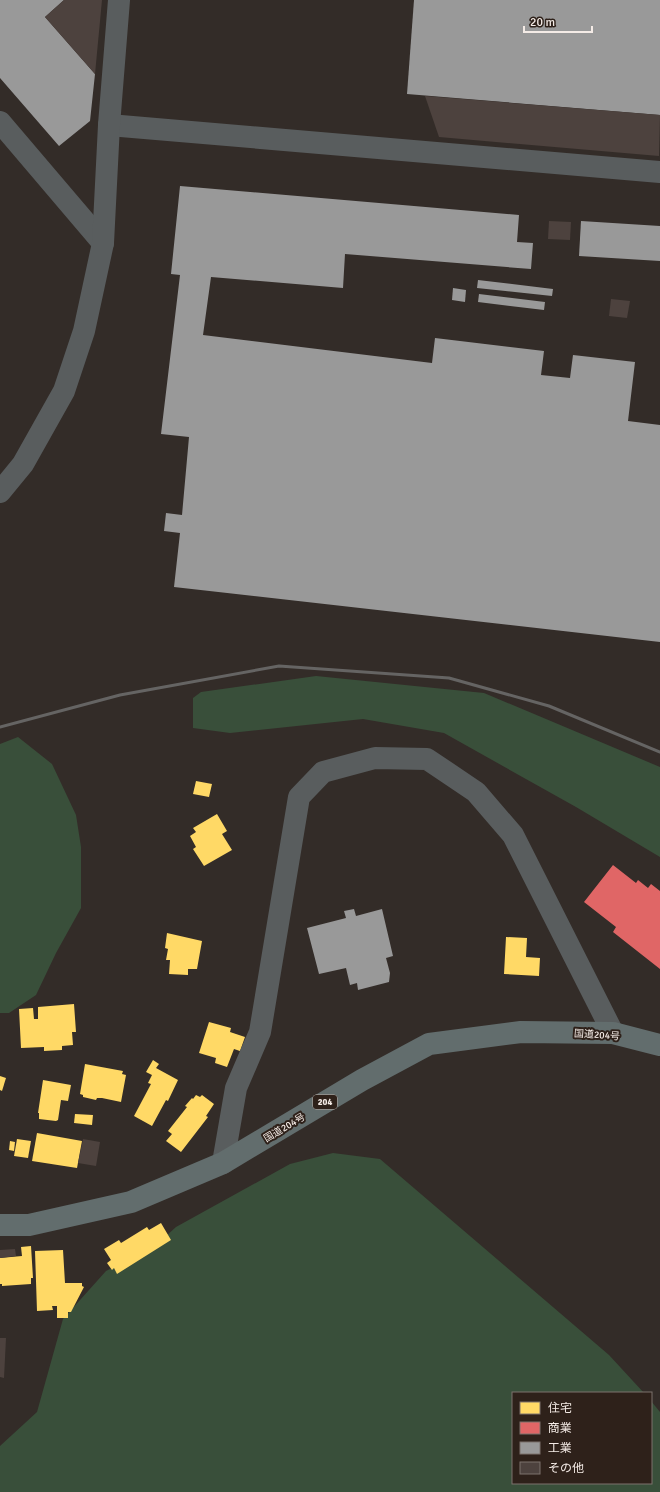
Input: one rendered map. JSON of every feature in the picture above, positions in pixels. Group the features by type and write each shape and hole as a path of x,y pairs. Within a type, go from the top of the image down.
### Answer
{"highway":[{"name":"国道204号","path":"0,1225 29,1225 131,1202 223,1163 362,1080 429,1044 521,1032 613,1033 660,1045"}],"street":[{"path":"0,492 23,464 64,391 84,330 103,243 109,125 119,0"},
{"path":"0,122 103,243"},
{"path":"109,125 660,172"},
{"path":"223,1163 236,1088 260,1032 299,797 323,772 375,758 427,760 476,792 513,835 613,1033"}],"green space":[{"path":"316,676 484,693 660,767 660,857 576,807 444,733 363,719 230,733 193,728 193,698 201,692"},
{"path":"18,737 52,764 76,815 81,847 81,908 56,953 36,995 9,1013 0,1013 0,744"},
{"path":"333,1153 380,1159 609,1355 643,1392 512,1392 512,1484 652,1484 652,1402 660,1412 660,1492 0,1492 0,1446 37,1412 63,1319 106,1271 154,1247 176,1227 290,1164"}],"building: 住宅":[{"path":"196,781 212,784 209,797 193,794"},
{"path":"217,814 227,831 222,834 232,850 204,866 193,849 196,847 190,836 196,832 193,828"},
{"path":"167,933 202,941 197,969 188,969 188,975 169,974 170,960 166,960 168,949 165,948"},
{"path":"506,937 527,938 526,957 540,958 539,976 504,974"},
{"path":"74,1004 76,1032 72,1032 73,1045 62,1046 62,1050 44,1051 44,1047 21,1048 19,1009 33,1008 34,1019 38,1019 38,1007"},
{"path":"209,1022 231,1028 230,1032 245,1037 240,1051 234,1049 227,1067 215,1063 216,1058 199,1053"},
{"path":"153,1060 159,1064 156,1068 178,1080 168,1101 166,1100 152,1126 134,1116 151,1084 148,1083 152,1075 146,1072"},
{"path":"85,1064 123,1071 122,1074 126,1075 121,1102 102,1098 97,1098 96,1100 83,1097 83,1095 80,1094"},
{"path":"0,1076 6,1078 2,1091 0,1090"},
{"path":"43,1080 71,1085 68,1101 61,1100 58,1120 56,1121 39,1119 38,1113"},
{"path":"196,1095 200,1097 202,1095 214,1104 206,1116 208,1117 181,1152 166,1141 172,1134 168,1131 187,1107 185,1106"},
{"path":"75,1114 93,1115 92,1125 74,1123"},
{"path":"37,1133 82,1141 77,1168 32,1161"},
{"path":"17,1139 31,1141 28,1158 14,1156"},
{"path":"10,1141 15,1142 14,1151 9,1150"},
{"path":"161,1223 171,1240 117,1274 114,1268 112,1270 107,1263 111,1260 104,1249 119,1240 121,1243 147,1227 149,1230"},
{"path":"31,1246 33,1278 31,1278 31,1284 2,1286 2,1284 0,1284 0,1258 22,1256 21,1247"},
{"path":"63,1250 65,1283 82,1283 82,1286 84,1287 71,1312 68,1312 68,1318 57,1318 57,1306 52,1306 53,1310 37,1311 35,1251"}],"building: 商業":[{"path":"613,865 636,883 638,880 648,888 651,884 660,891 660,969 613,932 616,927 584,902"}],"building: 工業":[{"path":"0,0 64,0 45,17 95,74 90,121 59,146 0,78"},
{"path":"414,0 660,0 660,115 407,94"},
{"path":"180,186 519,215 517,242 533,243 531,269 345,254 343,288 211,277 203,335 432,363 435,338 544,351 541,375 570,378 573,355 635,362 628,421 660,425 660,642 174,587 180,533 164,531 166,513 182,515 189,437 161,434 180,275 171,274"},
{"path":"581,221 660,226 660,261 579,256"},
{"path":"478,280 553,289 552,296 477,288"},
{"path":"453,288 466,290 465,302 452,300"},
{"path":"479,294 545,302 544,310 478,302"},
{"path":"354,909 356,916 382,909 393,956 386,958 390,973 389,982 358,990 357,983 350,985 346,968 319,974 307,928 346,918 344,911"}],"building: その他":[{"path":"64,0 102,0 95,74 45,17"},
{"path":"425,96 660,115 659,156 439,137"},
{"path":"549,221 571,222 570,240 548,239"},
{"path":"611,299 630,301 627,318 609,316"},
{"path":"83,1139 100,1142 96,1166 78,1163"},
{"path":"15,1249 16,1256 0,1258 0,1250"},
{"path":"0,1338 6,1338 4,1378 0,1377"}],"railway":[{"path":"0,727 120,695 279,666 449,678 549,706 660,752"}]}
